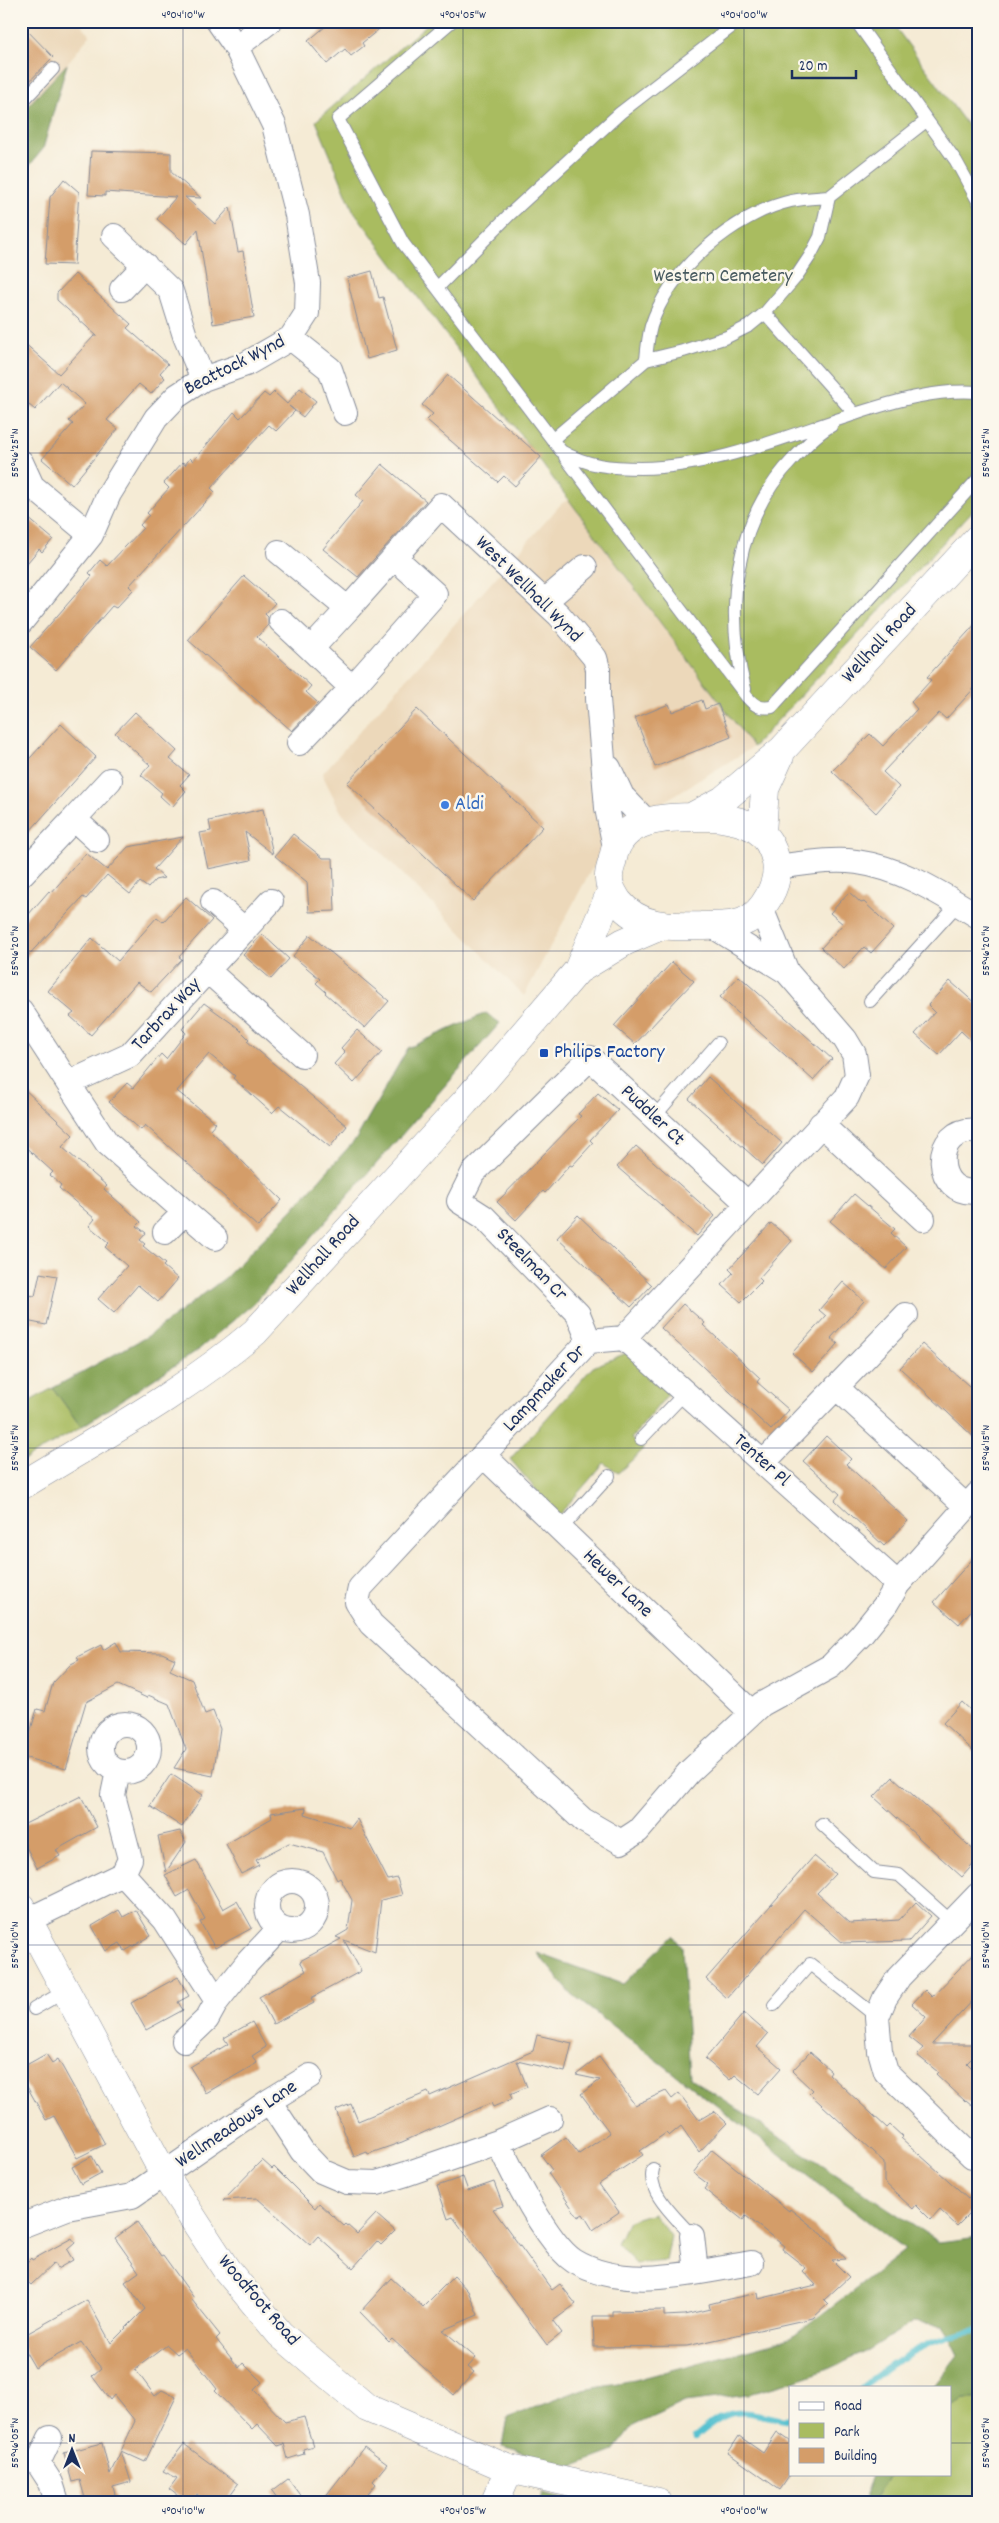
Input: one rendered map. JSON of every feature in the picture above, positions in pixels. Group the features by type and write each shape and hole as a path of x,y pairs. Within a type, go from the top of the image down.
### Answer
{"street":[{"name":"Beattock Wynd","path":"21,622 91,535 109,494 156,418 177,396 203,379 246,364 291,338 308,313 308,283 297,215 274,125 236,47 218,21"},
{"path":"236,47 270,21"},
{"path":"114,236 171,291 185,336 203,379"},
{"path":"122,289 145,265"},
{"path":"291,338 330,369 345,413"},
{"path":"21,462 32,486 91,535"},
{"name":"West Wellhall Wynd","path":"311,649 441,505 545,601 595,658 598,669 607,808 615,847"},
{"name":"Wellhall Road","path":"690,818 723,800 782,750 978,538"},
{"path":"279,552 348,609"},
{"path":"299,743 352,688 435,594 394,557"},
{"path":"545,601 585,567"},
{"path":"281,621 352,688"},
{"name":"Wellhall Road","path":"762,833 765,789 782,750"},
{"name":"West Wellhall Wynd","path":"602,753 622,796 646,821"},
{"path":"21,876 110,780"},
{"name":"Wellhall Road","path":"615,847 609,877 612,891 622,906 638,919 661,926 711,925 744,922 761,908 775,885 777,867 773,849 762,833 742,820 715,816 646,821"},
{"path":"74,819 97,840"},
{"path":"615,847 633,827 646,821"},
{"path":"777,867 824,861 855,861 891,869 978,916"},
{"name":"Wellhall Road","path":"21,1486 170,1396 216,1365 255,1332 464,1102 578,970 612,891"},
{"name":"Tarbrax Way","path":"70,1083 130,1055 271,901"},
{"path":"213,902 245,930"},
{"path":"624,1338 847,1097 856,1076 854,1054 845,1039 788,972 761,908"},
{"path":"711,925 788,972"},
{"name":"Wellhall Road","path":"578,970 624,942 661,926"},
{"name":"Tarbrax Way","path":"208,971 302,1055"},
{"path":"21,1011 70,1083 107,1143 215,1238"},
{"name":"Puddler Ct","path":"459,1201 473,1173 590,1058 748,1204"},
{"path":"821,1124 922,1219"},
{"path":"978,1131 965,1131 956,1135 943,1151 942,1161 946,1175 955,1186 964,1191 978,1191"},
{"name":"Steelman Cr","path":"459,1201 484,1217 578,1314 589,1341"},
{"path":"165,1232 185,1212"},
{"path":"763,1463 906,1315"},
{"name":"Lampmaker Dr","path":"624,1338 589,1341 360,1588 357,1602 371,1624 583,1820 620,1842 638,1831 689,1772 752,1713"},
{"name":"Tenter Pl","path":"624,1338 898,1584"},
{"path":"752,1713 762,1704 831,1666 861,1635 886,1604 898,1584 972,1500 836,1387"},
{"name":"Hewer Lane","path":"483,1455 752,1713"},
{"path":"25,1914 123,1874 130,1859 113,1795 118,1771"},
{"path":"123,1874 165,1920 217,2001"},
{"path":"978,1895 953,1923 898,1977 885,1998 877,2017 880,2051 886,2072 972,2156 978,2157"},
{"name":"Woodfoot Road","path":"25,1914 164,2174 226,2269 280,2334 367,2408 509,2469 658,2502"},
{"path":"184,2041 207,2019 217,2001 248,1962 280,1928"},
{"name":"Wellmeadows Lane","path":"21,2226 67,2208 132,2196 269,2101 310,2076"},
{"path":"269,2101 302,2151 314,2164 321,2170 347,2182 377,2183 498,2142 550,2119"},
{"path":"498,2142 516,2183 557,2244 573,2260 596,2272 647,2279 750,2263"},
{"path":"692,2236 696,2272"},
{"path":"50,2438 29,2462 51,2483 57,2502"},
{"path":"495,2502 509,2469"}],"lane":[{"path":"452,21 338,119 403,242 754,705 762,709 772,707 978,479"},
{"path":"437,288 510,214 620,112 739,21"},
{"path":"856,21 956,161 978,200"},
{"path":"21,103 53,69"},
{"path":"646,360 651,324 661,305 684,270 708,246 731,229 770,208 791,201 829,197 926,121"},
{"path":"553,440 646,360 727,337 749,326 765,313 796,277 810,256 820,237 829,197"},
{"path":"765,313 855,414"},
{"path":"561,451 579,461 608,467 656,467 683,464 735,452 895,401 931,393 978,392"},
{"path":"747,697 741,674 735,614 735,586 742,549 760,505 777,475 825,429 855,414"},
{"path":"870,1001 958,904"},
{"path":"654,1117 718,1043"},
{"path":"641,1439 684,1393"},
{"path":"560,1530 609,1476"},
{"path":"822,1824 874,1872 899,1875 953,1923"},
{"path":"774,2006 810,1964 877,2017"},
{"path":"34,2009 65,1992"},
{"path":"653,2169 652,2184 658,2196 692,2236"}],"shaded area":[{"path":"21,21 79,21 90,35 67,64 21,113"},
{"path":"569,499 753,747 660,804 591,870 524,996 341,812 322,774 561,504"}],"green space":[{"name":"Western Cemetery","path":"431,21 891,21 978,140 978,505 753,747 353,210 316,121"},
{"path":"67,64 43,149 21,176 21,113"},
{"path":"486,1013 500,1023 254,1303 198,1350 81,1427 53,1388 148,1336 225,1278 293,1209 356,1139 408,1048"},
{"path":"631,1351 673,1388 631,1439 644,1449 618,1473 604,1463 558,1516 510,1459 593,1367"},
{"path":"53,1388 81,1427 21,1462 21,1406"},
{"path":"673,1936 682,1947 690,2078 939,2242 978,2237 977,2399 964,2399 952,2405 952,2386 934,2386 958,2355 943,2325 913,2322 867,2351 826,2370 748,2394 685,2402 633,2426 614,2451 574,2466 502,2447 507,2418 583,2389 635,2380 791,2338 905,2250 572,1995 537,1953 623,1984"},
{"path":"653,2213 671,2236 666,2261 636,2264 617,2244 628,2221"},
{"path":"978,2397 978,2502 872,2502 889,2476 952,2476 952,2405 964,2399"},
{"path":"871,2476 889,2476 872,2502 863,2502"},
{"path":"542,2493 580,2502 536,2502 540,2500"}],"building":[{"path":"332,21 389,21 362,43 364,46 351,56 345,49 327,64 308,41"},
{"path":"21,24 53,57 21,90"},
{"path":"91,151 171,153 171,172 201,198 185,197 215,224 230,207 238,252 243,251 254,317 213,324 198,229 186,244 157,219 176,197 105,192 105,196 88,195"},
{"path":"64,179 79,192 74,265 45,264 50,197"},
{"path":"372,271 379,298 383,297 397,350 367,359 347,278"},
{"path":"75,274 131,324 127,328 168,364 160,373 165,378 151,394 139,384 107,420 118,429 72,485 42,459 73,424 69,421 85,404 60,382 35,410 21,398 21,340 59,374 94,336 97,336 57,300 57,293"},
{"path":"448,375 541,457 515,486 504,476 498,482 427,420 433,414 422,405"},
{"path":"300,388 316,401 303,417 289,406 295,411 276,431 269,425 211,488 215,492 129,586 133,590 116,608 112,606 56,670 30,647 92,576 89,573 100,560 107,566 143,528 140,525 149,515 147,513 169,488 164,483 183,462 185,465 190,458 193,461 234,412 240,418 264,393 269,397 274,392 287,404"},
{"path":"382,464 426,501 358,577 323,549 363,501 356,495"},
{"path":"21,512 53,539 42,552 39,549 21,570"},
{"path":"244,576 275,603 265,614 268,617 268,625 257,637 311,686 306,692 318,703 292,731 188,640"},
{"path":"978,621 978,684 946,719 939,713 883,772 899,787 876,813 832,771 870,734 883,746 917,709 911,702 931,680 927,677"},
{"path":"702,700 705,709 718,704 731,737 655,767 635,718 669,704 672,712"},
{"name":"Aldi","path":"417,709 543,827 473,901 347,783"},
{"path":"135,712 177,751 170,759 189,775 180,785 186,791 172,807 160,796 162,793 141,775 150,765 115,733"},
{"path":"61,724 96,757 21,841 21,768"},
{"path":"263,809 273,854 245,832 251,860 208,869 200,833 211,831 209,821"},
{"path":"293,834 323,858 333,858 335,911 309,912 307,882 275,856"},
{"path":"183,837 154,869 164,878 155,880 148,888 140,882 130,894 107,875 86,899 83,897 21,963 21,923 49,891 51,893 86,853 107,870 128,847"},
{"path":"849,892 861,903 864,902 893,929 871,953 864,947 844,969 821,948 843,924 830,913"},
{"path":"186,897 212,920 179,957 182,959 151,992 137,982 91,1035 70,1016 74,1013 48,991 92,938 118,961 157,917 163,922"},
{"path":"262,934 289,959 271,979 243,955"},
{"path":"310,935 389,1001 365,1028 325,993 316,983 320,979 293,956"},
{"path":"672,962 694,981 635,1044 614,1026"},
{"path":"739,976 832,1059 813,1080 720,997"},
{"path":"950,981 978,1006 978,1047 961,1031 939,1055 915,1034 935,1012 928,1005"},
{"path":"204,1003 237,1027 249,1039 247,1041 347,1126 330,1147 279,1106 272,1113 233,1078 235,1076 209,1054 177,1091 216,1123 210,1130 282,1200 258,1227 145,1125 141,1130 109,1102 127,1083 133,1088 161,1054 166,1059 186,1033 182,1029"},
{"path":"357,1030 382,1052 354,1083 334,1064 345,1052 341,1048"},
{"path":"708,1077 782,1143 763,1165 689,1099"},
{"path":"21,1086 73,1135 62,1147 107,1186 104,1189 141,1222 137,1226 146,1233 140,1240 145,1244 143,1246 165,1264 163,1266 178,1279 158,1302 138,1285 114,1313 98,1299 127,1266 105,1247 109,1243 89,1226 95,1219 59,1188 61,1185 50,1175 53,1172 21,1143"},
{"path":"598,1093 618,1110 590,1140 593,1143 572,1166 570,1165 545,1193 543,1191 516,1220 497,1202 581,1116 578,1114"},
{"path":"636,1146 715,1216 697,1236 617,1167"},
{"path":"854,1194 895,1229 891,1233 906,1247 886,1269 830,1221"},
{"path":"578,1215 652,1285 631,1307 557,1238"},
{"path":"771,1223 792,1241 759,1278 762,1281 741,1302 722,1285 733,1273 729,1269"},
{"path":"40,1273 57,1276 46,1325 21,1320 21,1294 35,1296"},
{"path":"843,1282 864,1301 831,1338 838,1344 813,1372 792,1353 826,1316 819,1310"},
{"path":"683,1304 705,1323 703,1325 760,1378 757,1382 789,1410 771,1430 661,1328"},
{"path":"922,1344 978,1394 978,1441 900,1368"},
{"path":"826,1436 851,1459 846,1464 908,1521 884,1546 835,1500 840,1494 803,1461"},
{"path":"978,1553 978,1603 959,1624 934,1602"},
{"path":"116,1642 121,1652 162,1653 175,1659 170,1670 192,1680 205,1714 213,1711 220,1729 213,1776 174,1768 186,1749 169,1704 148,1695 147,1698 118,1685 86,1702 66,1769 23,1757 37,1709 45,1711 53,1683 71,1664 79,1660 77,1657 101,1645 103,1650"},
{"path":"962,1702 978,1717 978,1755 943,1723"},
{"path":"171,1774 203,1795 182,1827 150,1806"},
{"path":"893,1777 978,1854 978,1859 962,1877 874,1797"},
{"path":"81,1796 97,1827 56,1850 60,1856 37,1868 21,1837 21,1826"},
{"path":"306,1808 305,1814 350,1828 357,1819 388,1880 397,1878 402,1895 381,1900 375,1952 344,1940 361,1971 311,1998 314,2003 273,2024 259,1997 306,1971 300,1961 341,1939 336,1937 348,1930 352,1900 340,1878 337,1880 323,1852 289,1843 256,1860 259,1865 241,1874 226,1844 272,1818 271,1813"},
{"path":"180,1831 186,1842 166,1872 158,1836"},
{"path":"814,1856 835,1874 817,1893 850,1923 899,1920 916,1902 931,1916 909,1941 843,1943 804,1909 727,1998 706,1979"},
{"path":"196,1860 223,1909 237,1901 252,1928 215,1948 200,1922 205,1919 189,1890 177,1897 165,1875"},
{"path":"119,1910 123,1917 136,1910 151,1936 125,1951 120,1943 106,1951 92,1926"},
{"path":"978,1949 978,1995 932,2044 978,2044 978,2052 967,2063 978,2074 978,2110 965,2101 936,2074 938,2072 917,2055 923,2048 909,2037 926,2017 912,2004 925,1990 932,1997"},
{"path":"178,1977 189,1996 178,2002 183,2010 146,2030 131,2003"},
{"path":"744,2013 768,2034 757,2047 781,2068 758,2094 735,2075 730,2080 705,2059"},
{"path":"252,2022 266,2047 252,2056 257,2063 206,2093 190,2067 228,2044 224,2038"},
{"path":"537,2035 572,2043 565,2072 517,2061 527,2087 510,2094 512,2099 493,2107 491,2103 402,2142 354,2157 336,2110 351,2104 358,2121 428,2092 430,2096 533,2051"},
{"path":"810,2052 831,2071 829,2074 887,2128 890,2125 903,2137 901,2138 977,2206 957,2226 940,2210 931,2220 916,2205 913,2209 884,2182 884,2162 809,2093 812,2090 792,2071"},
{"path":"46,2054 52,2063 58,2059 105,2144 77,2158 54,2116 46,2120 21,2076 21,2068"},
{"path":"599,2057 635,2105 666,2091 672,2099 679,2093 699,2120 714,2111 727,2123 699,2152 681,2126 669,2136 666,2133 640,2151 643,2155 599,2184 619,2212 593,2230 583,2214 578,2217 548,2173 552,2170 541,2155 566,2137 579,2154 610,2133 581,2094 600,2080 576,2075"},
{"path":"712,2149 789,2211 790,2209 827,2238 846,2259 832,2260 849,2277 824,2300 828,2304 813,2318 687,2346 594,2347 593,2316 612,2316 612,2311 664,2310 664,2316 684,2315 710,2309 709,2304 729,2299 758,2293 759,2299 816,2285 803,2271 806,2268 782,2249 784,2246 746,2216 743,2220 704,2189 708,2184 693,2173"},
{"path":"92,2156 101,2173 81,2184 72,2167"},
{"path":"262,2160 272,2169 274,2167 315,2208 319,2203 344,2226 346,2224 357,2234 376,2214 395,2231 381,2245 377,2241 353,2268 318,2236 310,2245 257,2198 223,2200"},
{"path":"463,2177 468,2191 494,2182 503,2206 493,2209 552,2290 560,2284 576,2304 553,2321 562,2333 547,2345 453,2217 448,2219 437,2186"},
{"path":"137,2222 194,2298 192,2300 220,2335 216,2339 239,2368 243,2363 262,2382 254,2390 285,2422 304,2417 313,2446 303,2449 304,2454 288,2459 284,2444 278,2446 257,2424 252,2429 215,2391 217,2389 185,2348 177,2354 167,2345 135,2369 155,2396 162,2390 176,2397 145,2462 121,2451 135,2421 114,2395 110,2400 92,2376 101,2368 81,2342 35,2368 21,2344 21,2337 87,2300 111,2343 145,2309 125,2282 139,2272 115,2238"},
{"path":"72,2238 75,2243 67,2250 73,2260 57,2269 54,2263 31,2285 21,2276 21,2268 31,2258 32,2260"},
{"path":"454,2276 468,2291 478,2315 443,2330 476,2358 468,2367 474,2372 454,2395 392,2339 389,2342 360,2312 391,2278 423,2307"},
{"path":"777,2432 789,2440 789,2476 780,2490 728,2453 739,2436 763,2453"},
{"path":"102,2443 110,2474 121,2451 131,2482 113,2487 117,2502 86,2502 80,2480 72,2482 64,2453"},
{"path":"184,2444 238,2484 225,2502 207,2502 197,2494 191,2502 186,2502 169,2489 177,2478 163,2471"},
{"path":"364,2447 387,2464 373,2481 376,2484 362,2502 321,2502"},
{"path":"288,2479 305,2502 280,2502 272,2491"}],"waterway":[{"path":"863,2386 916,2350 961,2333 978,2331"},
{"path":"695,2437 718,2419 736,2413 756,2414 784,2420 789,2418"}],"place":[{"name":"Aldi","path":"445,805"},
{"name":"Philips Factory","path":"544,1053"}]}
